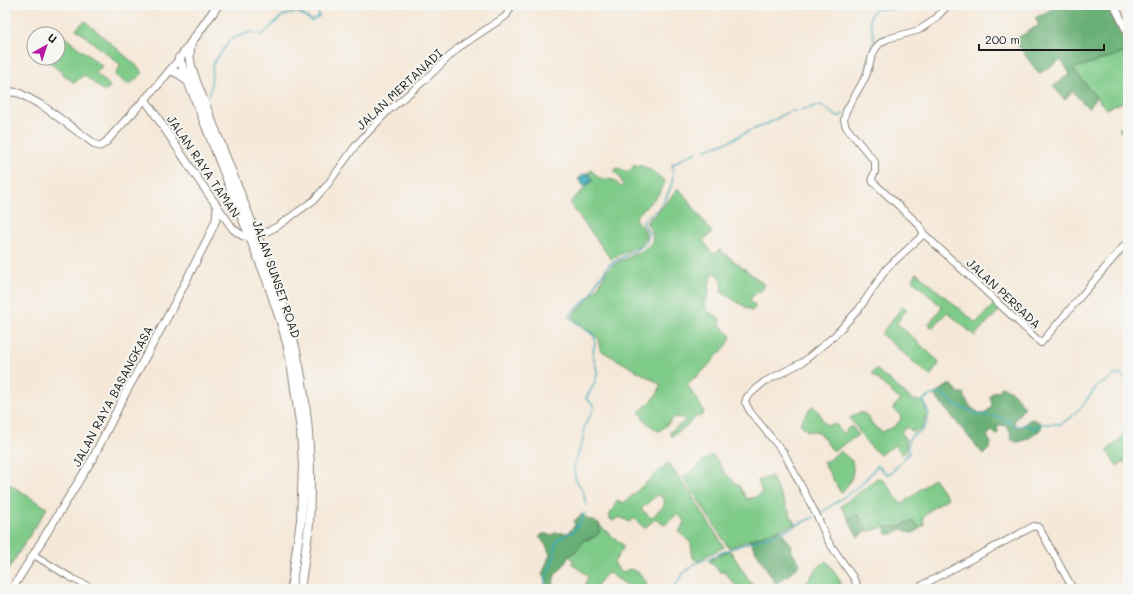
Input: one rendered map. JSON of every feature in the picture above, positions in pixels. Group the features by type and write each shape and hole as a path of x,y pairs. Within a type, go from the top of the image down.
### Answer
{"main road":[{"path":"5,93 16,92 22,94 58,116 96,145 102,145 170,70 218,5"},
{"path":"1114,5 1128,33"},
{"path":"191,43 189,50 194,87"},
{"path":"181,56 194,87"},
{"path":"170,70 181,74 194,87"},
{"name":"JALAN SUNSET ROAD","path":"194,87 254,237 280,294 293,336 304,389 310,439 309,522 300,589"},
{"name":"JALAN RAYA TAMAN","path":"145,99 233,229 243,236 254,237"},
{"name":"JALAN RAYA BASANGKASA","path":"12,589 93,458 124,394 168,316 208,238 216,220 217,207"},
{"name":"JALAN SUNSET ROAD","path":"254,237 282,325 294,374 301,430 303,466 301,520 291,589"}],"street":[{"name":"JALAN MERTANADI","path":"254,237 278,226 314,200 328,184 347,156 374,125 463,44 506,16 512,5"},
{"path":"859,589 853,577 828,541 817,516 784,453 747,408 745,403 746,398 764,382 811,356 834,336 859,309 883,273 902,253 924,234 913,219 873,182 872,178 875,172 875,162 846,127 844,120 846,111 866,76 873,53 879,44 890,38 919,30 934,20 948,5"},
{"name":"JALAN PERSADA","path":"924,234 1042,343 1128,241"},
{"path":"915,589 987,552 1024,530 1036,526 1044,537 1073,589"},
{"path":"34,555 72,579 94,589"}],"green space":[{"path":"1059,5 1063,5 1065,9 1074,5 1107,5 1128,49 1128,51 1073,69 1096,97 1089,109 1072,91 1065,100 1053,86 1070,74 1061,60 1039,74 1014,40 1039,25 1035,18"},
{"path":"85,21 143,73 129,85 115,75 121,65 76,29"},
{"path":"66,38 102,66 96,73 110,86 105,92 84,75 74,83 54,66 66,66"},
{"path":"1128,51 1128,100 1106,109 1073,69"},
{"path":"1128,125 1128,142 1119,129"},
{"path":"637,165 652,171 665,182 659,194 636,217 636,221 645,231 646,237 642,244 611,259 570,202 584,189 584,187 592,182 592,179 588,173 591,170 599,178 614,180 621,187 623,185 620,177 614,171 617,168 628,171 633,169 633,166"},
{"path":"678,189 683,193 712,233 703,240 712,254 720,250 765,285 761,291 754,294 750,301 756,306 752,311 721,292 723,283 717,273 713,273 708,286 709,292 705,303 706,310 719,318 721,326 731,336 728,344 703,371 687,384 704,413 699,417 697,416 685,427 671,436 670,432 683,423 685,420 684,418 675,417 660,431 658,431 647,423 639,412 656,396 660,388 660,384 600,350 598,338 573,318 573,315 596,290 604,275 611,267 640,252 649,245 653,236 647,221 655,215"},
{"path":"917,273 976,323 995,303 1001,309 975,336 947,312 934,326 931,327 928,325 942,307 912,280"},
{"path":"903,306 907,309 897,323 938,361 939,364 930,376 881,334"},
{"path":"876,369 913,400 924,402 927,415 922,428 913,432 907,427 902,431 902,434 906,440 906,452 903,454 895,445 880,455 868,444 850,418 858,413 864,413 875,427 882,432 893,427 901,420 900,415 893,408 900,400 872,374"},
{"path":"948,385 952,385 959,393 964,393 970,406 982,414 986,413 992,405 990,397 993,392 999,391 1002,386 1011,391 1025,407 1014,421 1016,427 1020,428 1032,419 1041,423 1041,429 1032,436 1016,442 1011,439 1008,428 998,425 997,429 999,432 996,435 992,431 987,436 991,443 990,448 984,454 934,395"},
{"path":"812,406 817,410 827,425 836,424 844,434 847,429 852,426 858,435 834,451 832,450 822,436 816,431 807,431 800,423"},
{"path":"1128,427 1128,460 1117,466 1107,451 1122,437"},
{"path":"840,451 852,461 853,471 850,482 841,493 823,462 829,460"},
{"path":"710,456 714,456 725,473 739,486 747,499 756,497 762,492 758,481 771,476 795,524 728,547 683,477 698,467 699,464"},
{"path":"668,463 691,494 724,547 698,561 693,558 691,543 679,532 684,522 677,514 665,525 655,519 645,528 633,518 630,522 619,517 613,521 610,519 610,514 617,501 623,503","holes":["658,494 665,501 663,507 651,518 641,509"]},
{"path":"877,478 885,481 901,503 905,502 934,478 948,498 928,512 923,518 924,525 920,528 915,522 906,523 899,527 884,527 870,531 859,515 848,518 841,506"},
{"path":"9,484 47,508 9,568 5,566 5,489"},
{"path":"582,514 589,520 593,520 600,524 599,533 596,536 584,540 578,549 569,556 564,565 555,575 553,582 557,589 547,589 547,581 542,575 550,554 539,537 542,534 551,536 555,533 568,533 575,525 574,521"},
{"path":"859,515 868,530 858,537 848,518"},
{"path":"913,521 920,528 918,531 913,533 909,533 902,529 892,534 887,534 884,527 899,527"},
{"path":"600,526 622,544 623,548 614,562 617,568 623,572 630,569 639,573 647,583 642,589 632,589 608,572 594,589 584,589 588,576 571,563 574,561 569,556 575,552 584,540 591,539 599,533"},
{"path":"780,529 792,546 791,550 800,563 797,568 776,584 749,540"},
{"path":"728,551 731,552 755,589 739,589 724,572 720,572 709,561"},
{"path":"825,561 841,582 835,589 801,589 816,570"}],"water":[{"path":"588,173 593,180 584,187 578,179 584,174"}],"waterway":[{"path":"210,95 213,64 230,40 250,32 262,35 282,16 298,12 312,21 319,16 317,5"},
{"path":"866,67 874,41 870,24 870,17 872,13 876,9 891,9 899,5"},
{"path":"801,110 821,105 836,116 841,116 843,114"},
{"path":"706,149 730,141 767,124 790,111 796,111"},
{"path":"595,407 586,398 597,376 593,354 595,338 569,316 591,295 597,282 609,265 644,245 647,241 648,231 643,221 656,211 667,196 673,177 672,165 697,152"},
{"path":"818,515 858,487 877,466 887,474 892,472 909,453 908,444 912,435 923,429 929,414 923,400 931,395 940,393 947,397 955,405 978,414 1003,418 1015,426 1027,425 1034,428 1044,424 1060,424 1069,419 1083,405 1097,386 1114,375 1121,375 1128,380"},
{"path":"587,507 583,492 575,478 574,467 583,439 584,427 593,410"},
{"path":"545,589 545,580 555,554 558,539 574,531 585,513"},
{"path":"672,589 684,573 694,564 733,548 786,530 814,517"}]}
